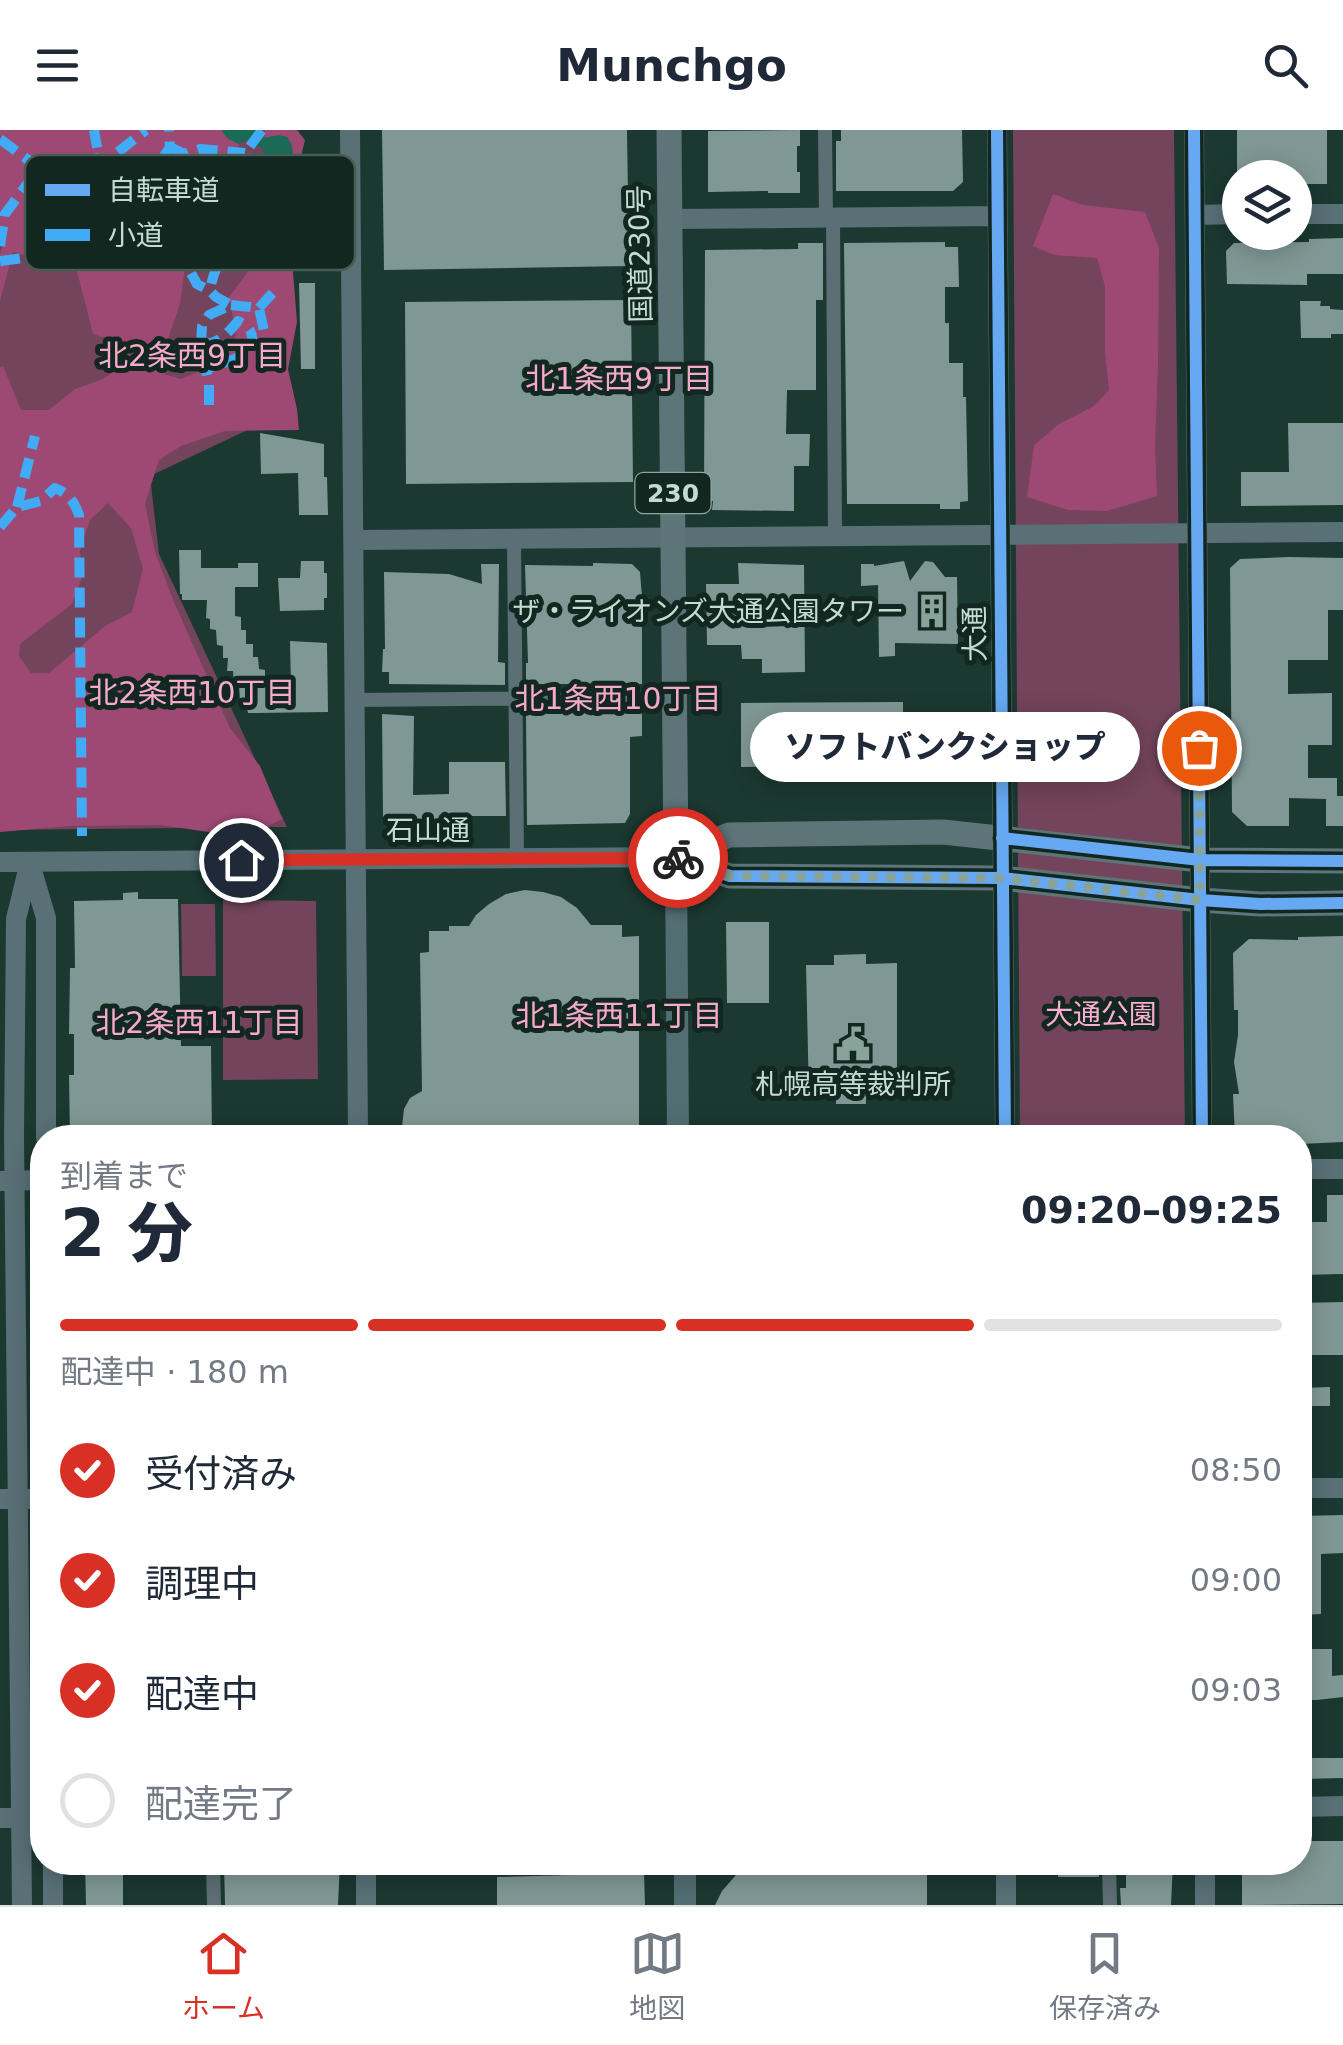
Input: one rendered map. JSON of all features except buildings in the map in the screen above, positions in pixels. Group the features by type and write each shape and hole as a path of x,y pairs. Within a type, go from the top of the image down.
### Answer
{"highway":[{"name":"国道230号","path":"669,130 676,857"},
{"path":"676,857 729,835 943,832 1200,860 1343,861"},
{"path":"676,857 730,876 1002,878 1200,900 1343,903"}],"main road":[{"path":"676,857 678,1125"},
{"path":"684,1875 685,1905"}],"street":[{"path":"350,130 350,155"},
{"path":"826,130 835,536"},
{"name":"大通","path":"996,130 1005,1125"},
{"path":"1194,130 1202,1125"},
{"path":"1195,215 1222,214"},
{"path":"1312,214 1343,214"},
{"path":"670,219 997,216"},
{"path":"351,270 358,1125"},
{"path":"354,540 1343,532"},
{"path":"514,539 516,857"},
{"path":"355,700 675,698"},
{"name":"石山通","path":"0,862 676,857"},
{"path":"30,862 46,918 46,1125"},
{"path":"22,1905 10,1499 8,1181 16,919 30,862"},
{"path":"1312,1169 1343,1169"},
{"path":"1312,1488 1343,1488"},
{"path":"1312,1807 1343,1806"},
{"path":"53,1875 53,1905"},
{"path":"213,1875 214,1905"},
{"path":"366,1875 366,1905"},
{"path":"1006,1875 1006,1905"},
{"path":"1109,1875 1110,1905"},
{"path":"1205,1875 1205,1905"}],"green space":[{"path":"0,130 292,130 291,155 25,155 25,270 288,270 286,370 271,419 150,476 159,554 287,827 0,830"},
{"name":"大通公園","path":"1013,130 1174,130 1185,1125 1020,1125"},
{"path":"223,900 316,901 318,1079 223,1080"},
{"path":"181,904 215,904 216,976 182,976"}],"shaded area":[{"path":"0,130 242,130 237,155 25,155 25,256 13,252 0,301 0,254 5,239 0,231"},
{"path":"221,130 255,130 263,138 287,137 292,155 264,155 262,148 247,140 238,144"},
{"path":"265,130 297,130 305,140 301,155 264,155"},
{"path":"1053,194 1083,205 1145,212 1159,248 1157,496 1107,511 1068,510 1027,497 1034,445 1059,424 1094,406 1109,390 1105,286 1097,258 1054,255 1033,246"},
{"path":"77,270 185,270 180,304 163,353 164,374 181,379 225,361 236,334 229,297 249,270 293,270 297,322 288,369 299,430 225,431 181,446 159,460 145,504 155,552 174,602 230,728 260,766 282,819 256,832 209,832 160,825 0,832 0,367 3,366 21,410 49,410 75,389 103,379 139,355 121,343 93,334","holes":["108,503 131,528 143,569 132,612 105,626 49,673 31,673 19,656 20,644 72,604 83,575 80,551 90,520"]}],"marked path":[{"path":"94,130 98,155"},
{"path":"118,152 146,130"},
{"path":"165,155 170,147 169,130"},
{"path":"246,155 262,130"},
{"path":"0,139 25,158"},
{"path":"170,147 184,154 200,149 245,153"},
{"path":"0,246 5,214 25,187"},
{"path":"0,261 25,258"},
{"path":"191,270 197,284 210,291"},
{"path":"209,405 202,326 209,315 231,305 210,291 216,270"},
{"path":"259,308 277,288"},
{"path":"231,305 259,308 266,360"},
{"path":"201,344 217,341 238,321 252,336 246,352 205,370"},
{"path":"17,507 35,436"},
{"path":"0,527 17,507 41,501 55,488 70,498 79,515 82,836"}],"cycle path":[{"path":"997,130 1005,1125"},
{"path":"1194,130 1202,1125"},
{"path":"1002,838 1200,860 1343,861"},
{"path":"676,857 730,876 1002,878 1200,900 1343,903"}],"way so far":[{"path":"678,858 730,876 1002,878 1200,900 1199,748"}],"place":[{"name":"ザ・ライオンズ大通公園タワー","path":"932,611"},
{"name":"ソフトバンクショップ","path":"1199,748"},
{"name":"札幌高等裁判所","path":"853,1044"}],"district":[{"name":"北2条西9丁目","path":"192,355"},
{"name":"北1条西9丁目","path":"619,378"},
{"name":"北2条西10丁目","path":"192,692"},
{"name":"北1条西10丁目","path":"618,698"},
{"name":"北1条西11丁目","path":"619,1015"},
{"name":"北2条西11丁目","path":"199,1022"}],"route":[{"path":"241,860 678,858"}]}
